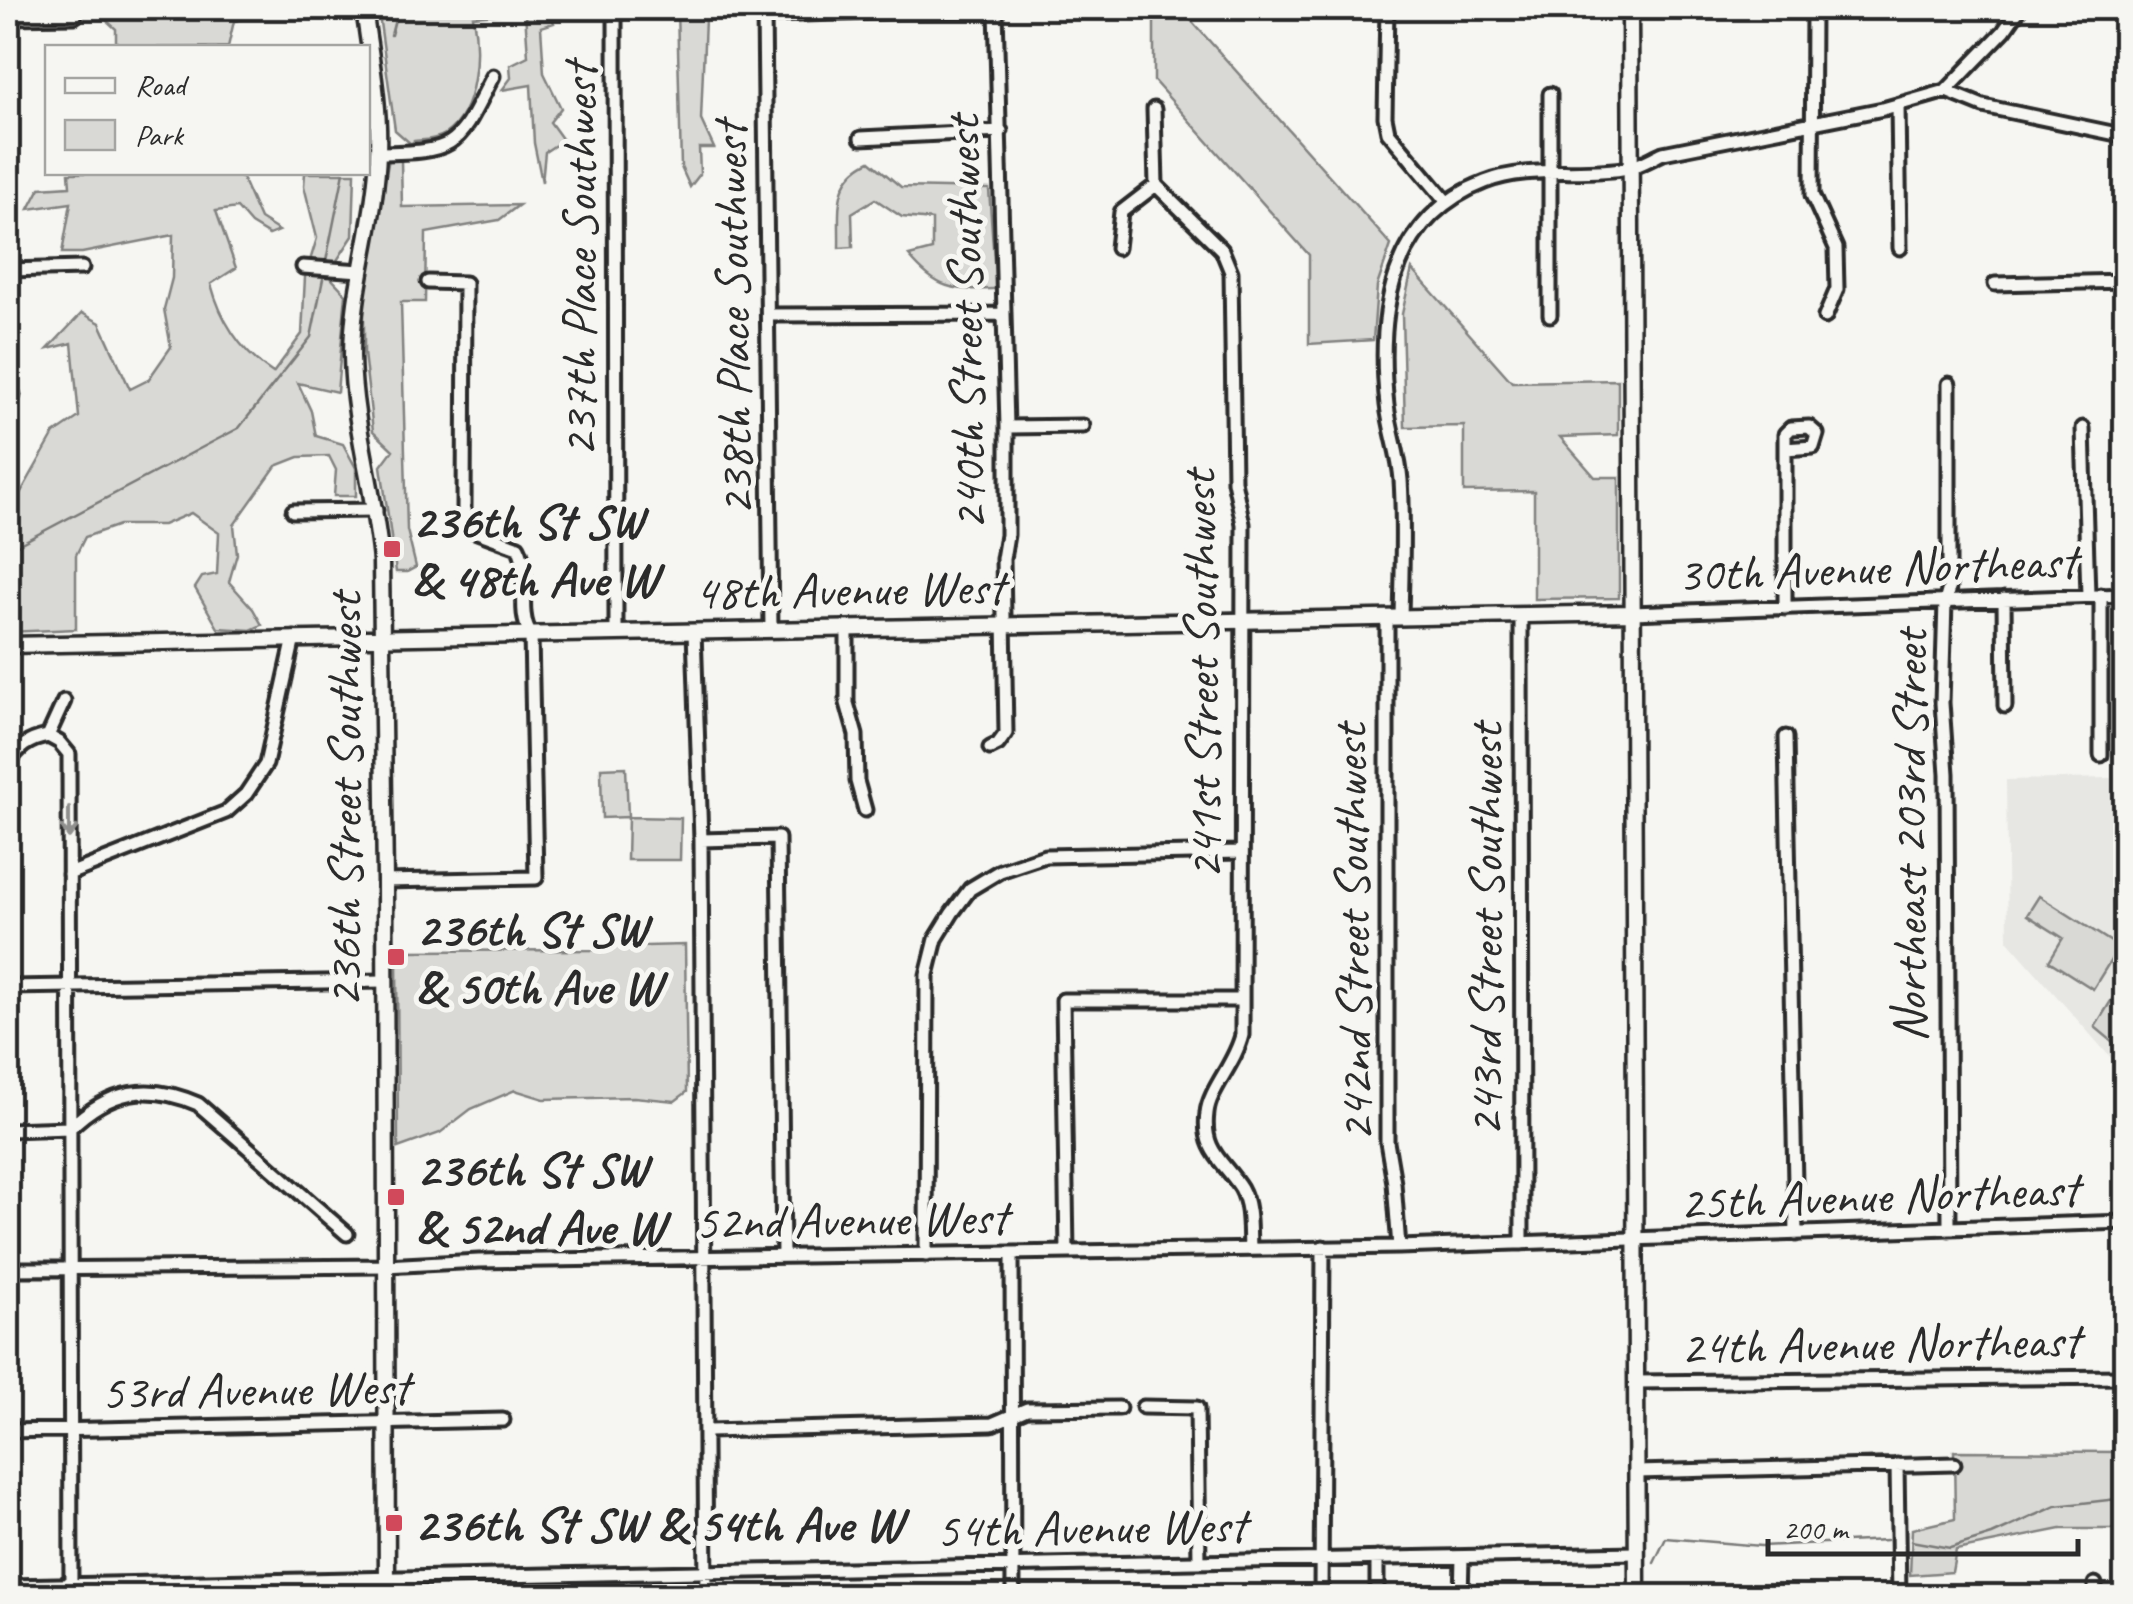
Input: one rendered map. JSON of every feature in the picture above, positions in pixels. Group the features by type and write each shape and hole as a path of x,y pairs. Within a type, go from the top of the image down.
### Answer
{"main road":[{"name":"236th Street Southwest","path":"364,8 368,45"},
{"path":"1630,8 1637,1596"},
{"name":"236th Street Southwest","path":"370,68 378,153 352,360 376,510 382,638 386,1596"},
{"name":"48th Avenue West","path":"8,645 1632,613"}],"street":[{"name":"237th Place Southwest","path":"615,8 616,632"},
{"path":"1387,8 1388,132 1446,201 1499,176 1630,168 1662,154 1946,92 2004,32 2020,8"},
{"path":"1813,8 1812,194 1836,248 1837,289 1825,317"},
{"path":"764,11 996,9"},
{"name":"240th Street Southwest","path":"990,748 1006,732 1003,559 1007,535 1007,427 996,9"},
{"name":"238th Place Southwest","path":"764,11 771,630"},
{"path":"8,17 75,16"},
{"path":"378,153 426,152 454,142 465,131 493,76"},
{"path":"1946,92 1983,106 2126,136"},
{"path":"1550,94 1550,314"},
{"path":"1898,105 1900,248"},
{"path":"1117,248 1121,212 1156,185 1154,108"},
{"path":"861,138 1001,131"},
{"name":"241st Street Southwest","path":"1156,185 1222,250 1232,272 1234,480 1243,524 1242,1036 1237,1055 1210,1098 1206,1124 1218,1162 1241,1188 1249,1212 1250,1249"},
{"name":"242nd Street Southwest","path":"1399,1247 1387,1142 1394,617 1401,481 1387,406 1388,303 1403,253 1422,224 1446,201"},
{"path":"303,267 362,271"},
{"path":"8,270 82,268"},
{"path":"1995,284 2126,280"},
{"path":"386,882 536,878 531,635 524,624 524,558 518,547 472,530 464,510 465,283 428,282"},
{"path":"769,315 1004,314"},
{"name":"Northeast 203rd Street","path":"1948,384 1949,588 1945,602 1942,702 1947,774 1949,1229"},
{"path":"1007,427 1083,426"},
{"path":"2083,428 2101,754"},
{"path":"1785,449 1786,608"},
{"path":"293,511 376,510"},
{"name":"30th Avenue Northeast","path":"1632,613 2126,595"},
{"path":"2004,599 2005,706"},
{"name":"243rd Street Southwest","path":"1521,616 1522,1243"},
{"path":"847,628 848,703 856,735 857,781 865,810"},
{"path":"694,631 701,840 708,1431 706,1596"},
{"path":"69,874 226,812 246,794 266,764 294,638"},
{"path":"48,736 64,701"},
{"path":"8,764 20,746 34,738 48,736 70,754 72,1590"},
{"path":"1786,737 1796,1234"},
{"path":"701,840 778,838 782,1256"},
{"path":"926,1255 927,975 936,939 970,889 1000,871 1045,856 1242,852"},
{"path":"8,987 384,981"},
{"path":"1067,1252 1063,1000 1242,1000"},
{"path":"8,1130 70,1128 89,1110 110,1100 152,1090 172,1093 198,1104 346,1234"},
{"name":"25th Avenue Northeast","path":"1635,1240 2126,1222"},
{"name":"52nd Avenue West","path":"8,1268 385,1266 479,1261 1635,1240"},
{"path":"1321,1596 1323,1247"},
{"path":"1012,1254 1013,1596"},
{"name":"24th Avenue Northeast","path":"1636,1382 2126,1378"},
{"path":"1142,1407 1197,1408 1199,1562"},
{"path":"708,1431 992,1424 1028,1409 1119,1408"},
{"name":"53rd Avenue West","path":"8,1430 504,1420"},
{"path":"1636,1472 1954,1464"},
{"path":"1896,1465 1900,1596"},
{"name":"54th Avenue West","path":"8,1586 72,1590 707,1571 1636,1553"},
{"path":"1376,1596 1377,1558"},
{"path":"1462,1558 1462,1596"}],"shaded area":[{"path":"2111,743 2125,743 2125,1074 2008,941 2006,780 2111,778"}],"green space":[{"path":"93,8 344,8 345,13 326,17 266,14 234,21 228,45 116,45 116,29"},
{"path":"378,8 548,8 554,23 541,27 544,73 561,108 550,122 563,140 545,152 542,182 534,143 531,85 502,90 511,78 510,65 528,56 525,12 473,16 476,62 465,110 445,134 411,144 395,130"},
{"path":"677,8 701,8 705,18 701,120 714,148 699,148 700,174 690,187 681,167"},
{"path":"1154,8 1180,8 1391,245 1377,286 1373,340 1309,344 1309,255 1154,81"},
{"path":"389,158 401,160 402,207 519,205 499,220 426,233 425,302 401,302 407,530 416,567 407,572 396,572 381,466 393,450 373,431 364,353 364,294"},
{"path":"870,161 901,187 989,189 996,289 957,288 929,276 909,256 932,250 932,220 902,217 875,199 852,213 853,247 839,248 839,209 844,187 858,168"},
{"path":"69,175 242,178 260,219 279,231 269,235 251,224 237,208 216,211 236,268 211,284 220,311 234,334 273,373 302,334 305,277 317,238 305,175 355,175 353,236 334,265 332,279 346,294 337,392 298,383 311,411 316,436 343,444 356,468 356,496 334,496 336,470 329,456 299,457 276,466 234,525 237,554 229,582 262,625 251,630 218,628 195,588 202,577 217,574 219,533 191,513 163,525 119,525 85,537 76,555 76,629 8,632 8,515 54,434 79,417 72,343 48,349 82,313 100,323 130,389 148,380 171,347 164,309 172,278 173,235 82,253 62,253 71,203 29,209 40,188 70,186"},
{"path":"1412,269 1512,382 1618,380 1618,435 1560,437 1595,477 1619,477 1619,598 1534,599 1534,491 1464,492 1464,426 1405,427 1402,314"},
{"path":"626,767 628,817 602,818 601,768"},
{"path":"628,817 681,818 680,860 627,860"},
{"path":"2039,896 2119,947 2093,989 2049,961 2063,938 2027,915"},
{"path":"685,945 687,1092 675,1101 634,1097 544,1099 515,1090 471,1109 440,1133 398,1148 397,951 605,950"},
{"path":"2125,978 2125,1052 2095,1027"},
{"path":"1954,1451 2125,1452 2125,1529 2061,1529 1956,1550 1952,1572 1910,1575 1912,1529 1955,1519"}],"waterway":[{"path":"391,35 398,8"},
{"path":"326,261 343,175"},
{"path":"8,550 239,428 311,337 323,279"},
{"path":"1911,1541 1950,1548 1992,1535 2056,1506 2126,1498"},
{"path":"1654,1563 1666,1538 1761,1546 1887,1540"}],"place":[{"name":"236th St SW & 48th Ave W","path":"392,549"},
{"name":"236th St SW & 50th Ave W","path":"396,957"},
{"name":"236th St SW & 52nd Ave W","path":"396,1197"},
{"name":"236th St SW & 54th Ave W","path":"394,1523"}]}
